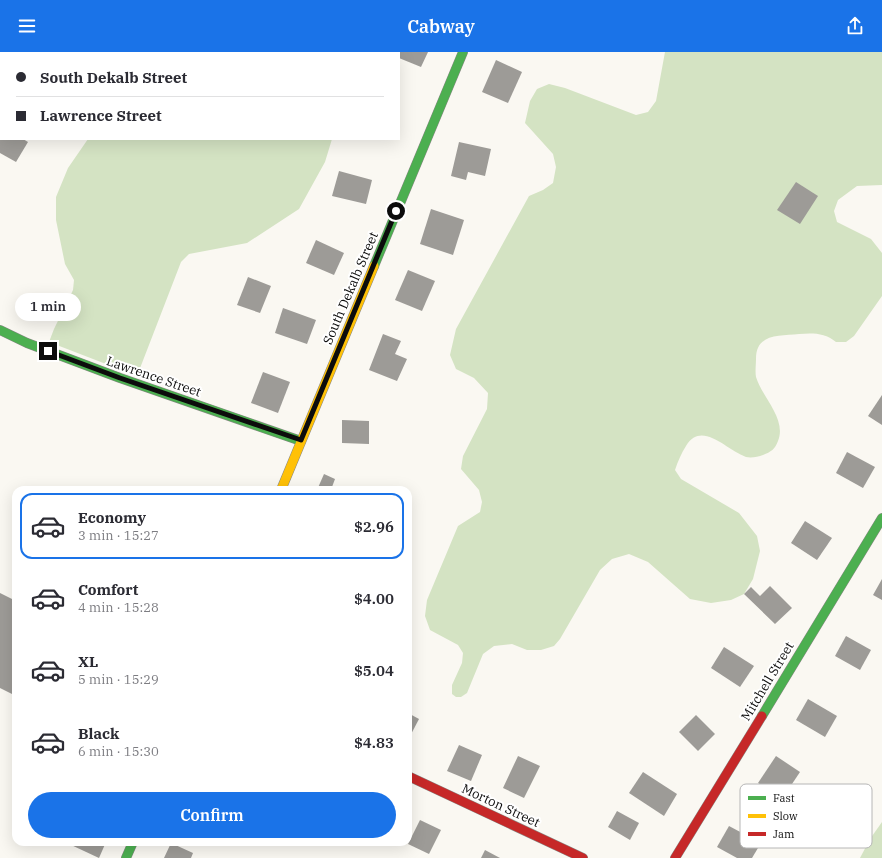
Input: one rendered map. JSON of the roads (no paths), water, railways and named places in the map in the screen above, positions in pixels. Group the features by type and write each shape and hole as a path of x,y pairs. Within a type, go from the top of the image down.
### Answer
{"street":[{"name":"South Dekalb Street","path":"283,486 463,52"},
{"name":"Lawrence Street","path":"0,330 27,343 120,378 301,440"},
{"name":"Mitchell Street","path":"675,858 882,518"},
{"name":"Morton Street","path":"412,778 583,858"},
{"path":"126,858 131,846"}]}
